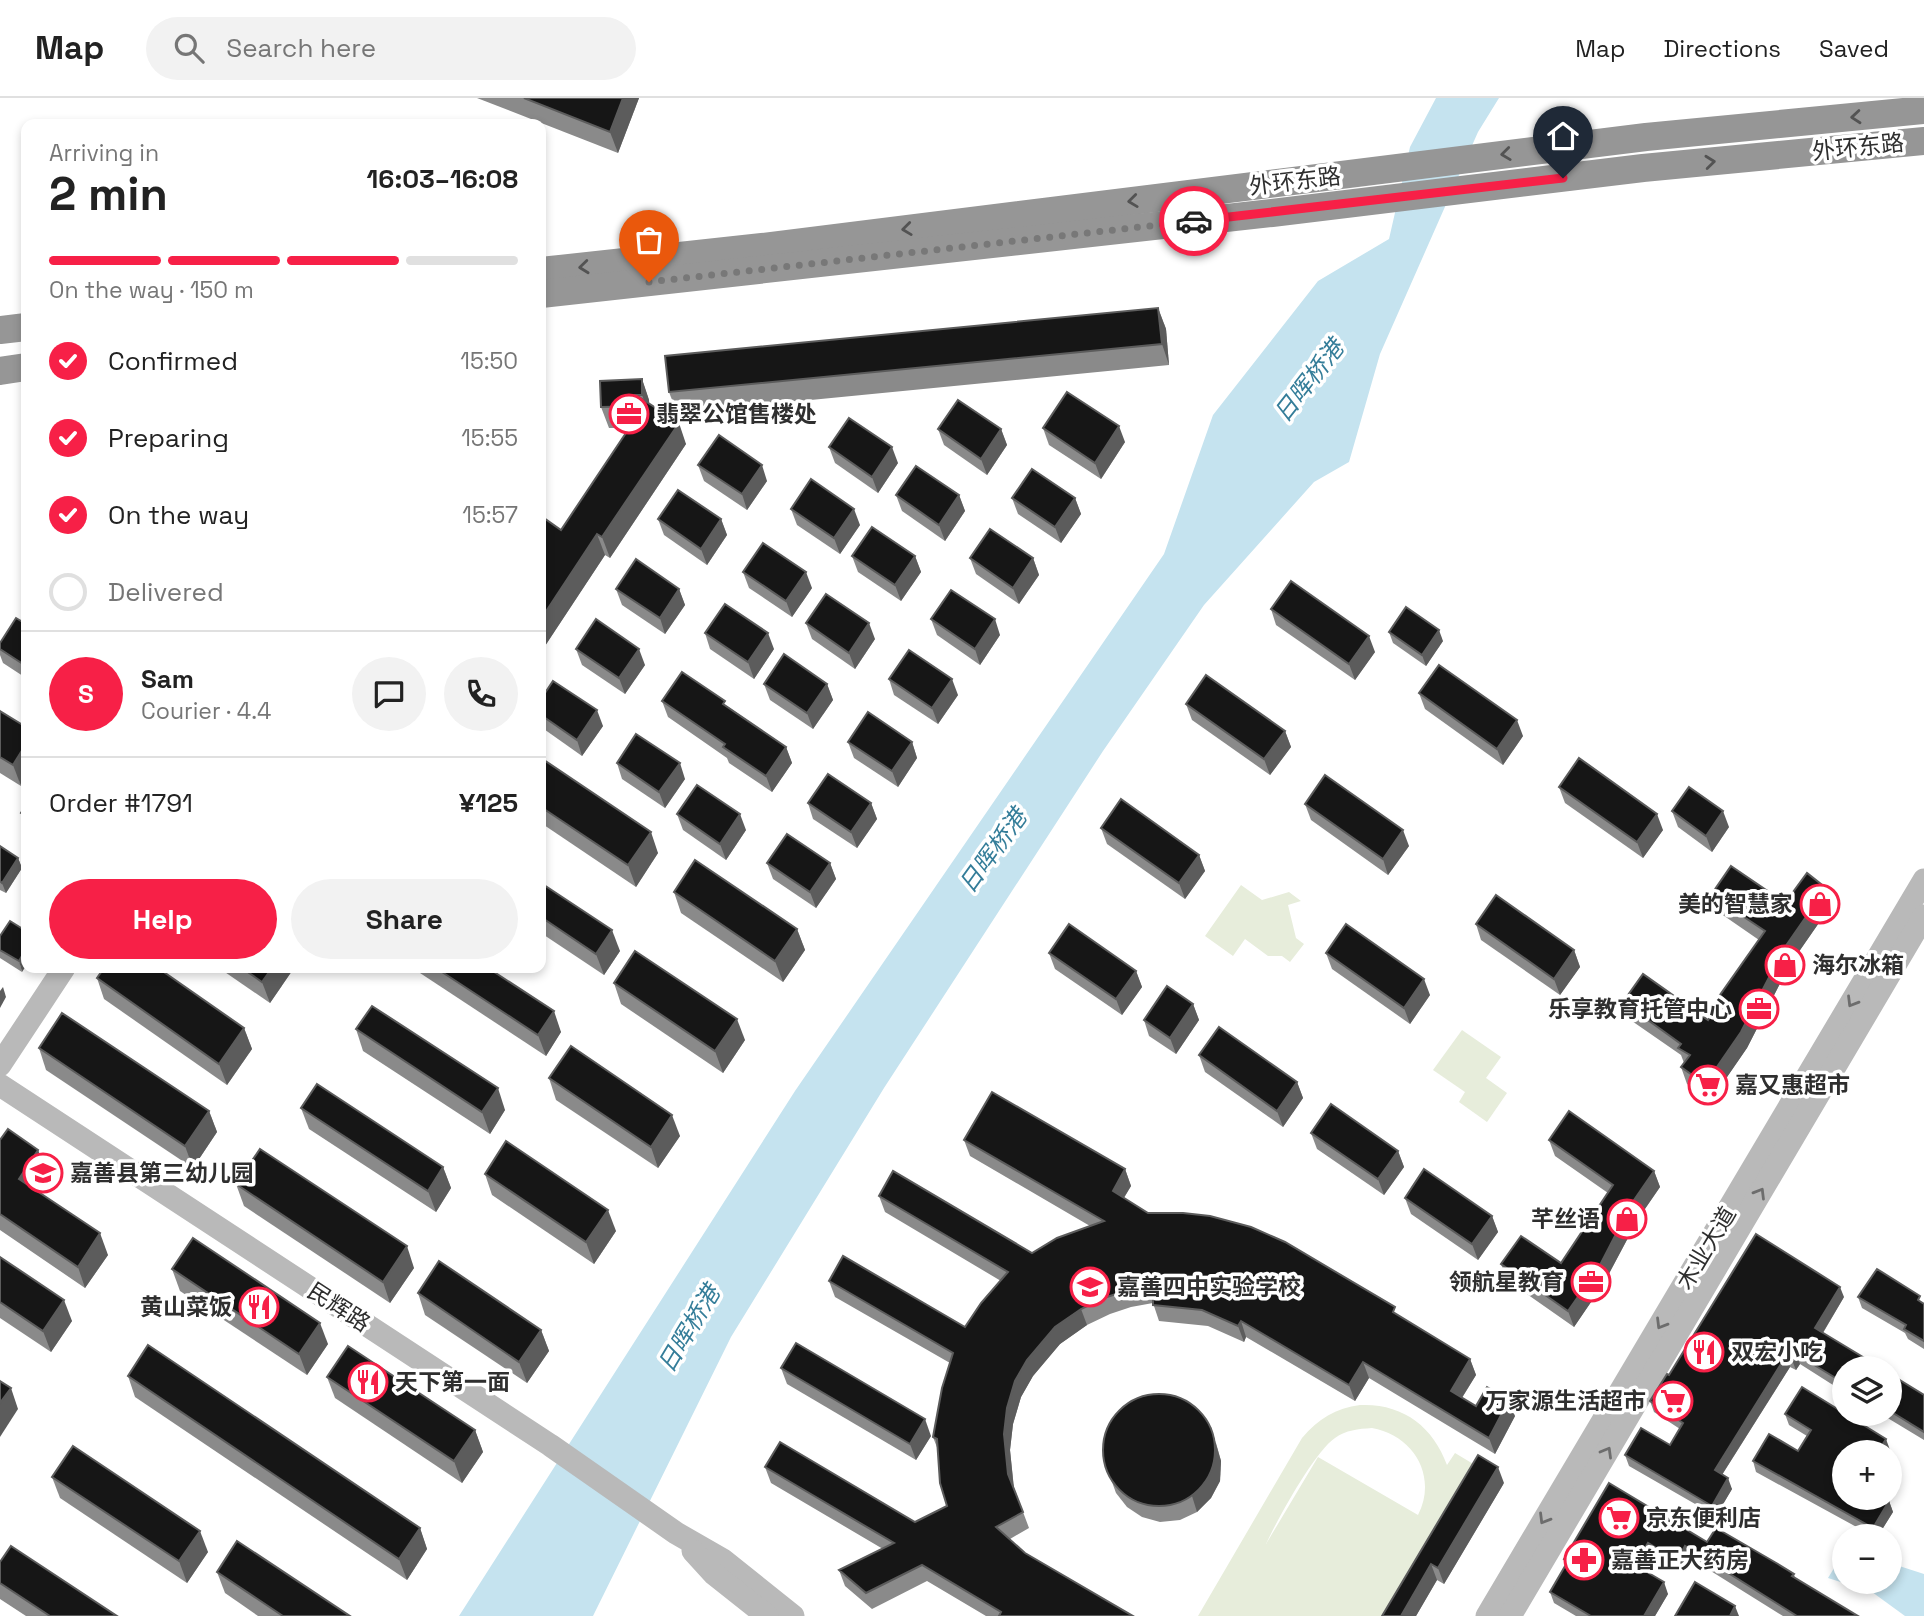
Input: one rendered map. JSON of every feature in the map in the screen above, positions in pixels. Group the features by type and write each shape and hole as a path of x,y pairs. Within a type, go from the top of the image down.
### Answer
{"highway":[{"name":"外环东路","path":"546,270 762,247 1646,137 1924,110"},
{"name":"外环东路","path":"546,293 1272,213 1643,168 1924,141"},
{"path":"0,330 21,328"},
{"path":"0,371 21,368"}],"main road":[{"name":"木业大道","path":"1487,1616 1924,880"},
{"name":"木业大道","path":"1510,1616 1924,916"},
{"path":"0,1065 61,973"},
{"name":"民辉路","path":"0,1085 550,1445 676,1533 723,1560 793,1616"},
{"name":"民辉路","path":"676,1533 714,1574 767,1616"}],"green space":[{"path":"1241,885 1262,900 1289,892 1301,901 1288,905 1296,938 1304,944 1290,962 1282,956 1268,956 1245,939 1233,956 1205,936"},
{"path":"1462,1030 1501,1057 1486,1078 1507,1093 1487,1122 1459,1102 1465,1092 1433,1070"},
{"path":"1360,1405 1389,1408 1414,1420 1433,1439 1447,1465 1455,1453 1480,1468 1392,1616 1198,1616 1302,1438 1314,1425 1328,1416","holes":["1372,1428 1387,1432 1410,1448 1423,1472 1425,1486 1418,1515 1318,1457 1266,1544 1297,1487 1317,1457 1327,1445 1339,1435 1352,1430"]}],"water":[{"name":"日晖桥港","path":"1436,98 1499,98 1478,132 1380,354 1349,462 1314,482 1204,605 1103,751 884,1088 731,1337 593,1616 459,1616 795,1091 1164,554 1213,415 1318,281 1389,239 1410,147"},
{"path":"1902,1567 1924,1574 1924,1616 1905,1616 1875,1594 1902,1594"}],"building":[{"path":"524,98 623,98 610,132"},
{"path":"1158,308 1162,344 669,392 665,356"},
{"path":"642,379 642,395 636,395 679,423 602,537 597,534 546,611 546,520 561,530 644,406 601,407 600,381"},
{"path":"1067,392 1119,426 1095,463 1043,428"},
{"path":"958,400 1001,429 981,459 938,429"},
{"path":"849,418 892,447 872,477 829,447"},
{"path":"719,435 762,465 742,494 698,465"},
{"path":"916,466 959,495 939,525 896,495"},
{"path":"1032,469 1075,498 1055,527 1012,498"},
{"path":"811,479 854,509 834,538 791,509"},
{"path":"678,490 721,519 701,549 658,519"},
{"path":"872,527 915,556 895,585 852,556"},
{"path":"990,529 1033,558 1013,588 970,558"},
{"path":"763,543 806,572 786,601 743,572"},
{"path":"636,559 679,589 660,618 616,589"},
{"path":"1291,581 1369,636 1349,664 1271,609"},
{"path":"951,590 995,619 975,649 931,619"},
{"path":"826,594 869,623 849,653 806,623"},
{"path":"725,604 768,633 748,662 705,633"},
{"path":"1406,607 1439,630 1422,655 1389,632"},
{"path":"16,618 21,621 21,663 0,649 0,643"},
{"path":"596,619 639,649 619,678 576,649"},
{"path":"909,650 952,679 932,708 889,679"},
{"path":"784,654 827,684 807,713 764,684"},
{"path":"1439,665 1517,720 1497,749 1419,693"},
{"path":"682,672 786,747 766,776 662,701"},
{"path":"1206,675 1285,731 1264,759 1186,704"},
{"path":"553,681 597,710 577,740 546,718 546,692"},
{"path":"0,711 21,724 21,752 13,765 0,757"},
{"path":"868,712 912,742 892,771 848,742"},
{"path":"636,734 680,763 659,792 617,763"},
{"path":"1579,758 1657,814 1637,842 1559,787"},
{"path":"546,761 651,832 628,865 546,810"},
{"path":"828,774 871,803 851,832 808,803"},
{"path":"1325,775 1403,830 1383,859 1305,804"},
{"path":"697,785 740,814 720,844 677,814"},
{"path":"1689,787 1723,811 1706,836 1672,811"},
{"path":"1121,799 1199,855 1179,883 1101,828"},
{"path":"787,834 830,863 810,892 767,863"},
{"path":"0,846 18,858 2,883 0,881"},
{"path":"695,860 797,929 775,961 674,892"},
{"path":"1731,866 1785,903 1807,873 1826,888 1783,950 1741,1032 1710,1077 1695,1077 1681,1067 1690,1055 1678,1048 1681,1044 1623,1002 1643,974 1708,1020 1723,998 1720,995 1765,931 1711,895"},
{"path":"546,886 612,930 596,954 546,920"},
{"path":"1496,895 1574,950 1554,979 1476,924"},
{"path":"10,921 21,928 19,961 0,950 0,936"},
{"path":"1069,924 1136,971 1116,999 1049,953"},
{"path":"1346,924 1424,979 1404,1008 1326,953"},
{"path":"635,951 737,1019 715,1051 614,983"},
{"path":"100,973 165,973 244,1028 219,1064 97,978"},
{"path":"249,973 268,973 262,982"},
{"path":"444,973 496,973 554,1011 538,1035"},
{"path":"1167,986 1193,1004 1170,1038 1144,1020"},
{"path":"372,1006 498,1088 482,1112 356,1029"},
{"path":"62,1013 209,1111 185,1146 39,1048"},
{"path":"1219,1027 1297,1082 1277,1111 1199,1055"},
{"path":"571,1046 672,1115 651,1147 549,1078"},
{"path":"317,1084 443,1167 428,1191 301,1108"},
{"path":"992,1092 1125,1169 1113,1191 1148,1213 1210,1216 1251,1227 1285,1242 1395,1307 1393,1312 1470,1359 1451,1391 1476,1406 1487,1387 1509,1400 1489,1438 1363,1362 1349,1385 1241,1321 1238,1326 1202,1310 1153,1305 1153,1286 1125,1291 1081,1309 1055,1327 1027,1360 1015,1381 1007,1408 1004,1434 1008,1474 1023,1512 996,1527 1025,1553 1133,1616 999,1616 1001,1612 922,1565 866,1593 839,1570 894,1543 765,1467 780,1442 915,1522 947,1506 940,1483 937,1439 933,1437 942,1388 953,1353 829,1281 843,1256 965,1327 981,1303 1008,1272 879,1196 893,1171 1032,1253 1057,1238 1104,1221 964,1140"},
{"path":"1331,1104 1398,1151 1378,1179 1311,1133"},
{"path":"1569,1111 1654,1171 1632,1203 1599,1267 1568,1311 1501,1264 1521,1236 1561,1263 1613,1185 1549,1140"},
{"path":"8,1129 38,1150 19,1179 100,1233 78,1267 0,1214 0,1140"},
{"path":"506,1141 608,1210 586,1242 485,1174"},
{"path":"260,1149 407,1246 383,1282 236,1184"},
{"path":"1424,1169 1492,1216 1472,1244 1405,1198"},
{"path":"1756,1234 1840,1287 1815,1328 1861,1356 1832,1356 1832,1376 1796,1354 1792,1360 1786,1356 1715,1470 1728,1478 1712,1506 1625,1455 1641,1428 1670,1445 1683,1423 1650,1401 1667,1374 1669,1375"},
{"path":"193,1238 320,1323 299,1354 172,1269"},
{"path":"0,1257 64,1300 43,1331 0,1302"},
{"path":"439,1261 541,1330 519,1362 418,1293"},
{"path":"1877,1269 1920,1296 1918,1300 1924,1304 1924,1341 1904,1329 1906,1325 1858,1297"},
{"path":"796,1343 925,1419 910,1444 781,1368"},
{"path":"148,1345 420,1528 399,1559 128,1376"},
{"path":"348,1346 475,1430 454,1461 327,1377"},
{"path":"0,1381 11,1388 0,1403"},
{"path":"1902,1381 1924,1395 1924,1432 1902,1418"},
{"path":"1802,1387 1832,1406 1832,1426 1865,1426 1886,1439 1832,1440 1832,1505 1753,1461 1769,1434 1798,1451 1811,1430 1785,1414"},
{"path":"1159,1394 1180,1399 1198,1411 1210,1429 1215,1450 1210,1471 1198,1489 1180,1501 1159,1506 1138,1501 1120,1489 1108,1471 1103,1450 1108,1429 1120,1411 1138,1399"},
{"path":"73,1446 200,1531 179,1561 52,1477"},
{"path":"1478,1455 1498,1467 1438,1568 1431,1564 1401,1616 1382,1616"},
{"path":"1609,1483 1707,1542 1716,1528 1858,1616 1797,1616 1685,1546 1677,1561 1648,1543 1635,1565 1664,1582 1644,1616 1591,1616 1550,1592 1568,1561 1564,1559"},
{"path":"1841,1510 1884,1510 1875,1524 1866,1524"},
{"path":"237,1541 350,1616 283,1616 217,1572"},
{"path":"11,1546 117,1616 50,1616 0,1583 0,1562"},
{"path":"1695,1582 1735,1606 1730,1616 1675,1616"}],"way so far":[{"path":"649,282 1194,221"}],"place":[{"name":"翡翠公馆售楼处","path":"629,414"},
{"name":"美的智慧家","path":"1820,904"},
{"name":"海尔冰箱","path":"1785,965"},
{"name":"乐享教育托管中心","path":"1759,1009"},
{"name":"嘉又惠超市","path":"1708,1085"},
{"name":"嘉善县第三幼儿园","path":"43,1173"},
{"name":"芊丝语","path":"1627,1219"},
{"name":"领航星教育","path":"1591,1282"},
{"name":"嘉善四中实验学校","path":"1090,1287"},
{"name":"黄山菜饭","path":"259,1307"},
{"name":"双宏小吃","path":"1704,1352"},
{"name":"天下第一面","path":"368,1382"},
{"name":"万家源生活超市","path":"1673,1401"},
{"name":"京东便利店","path":"1619,1518"},
{"name":"嘉善正大药房","path":"1584,1560"}],"route":[{"path":"1194,221 1563,178"}]}
